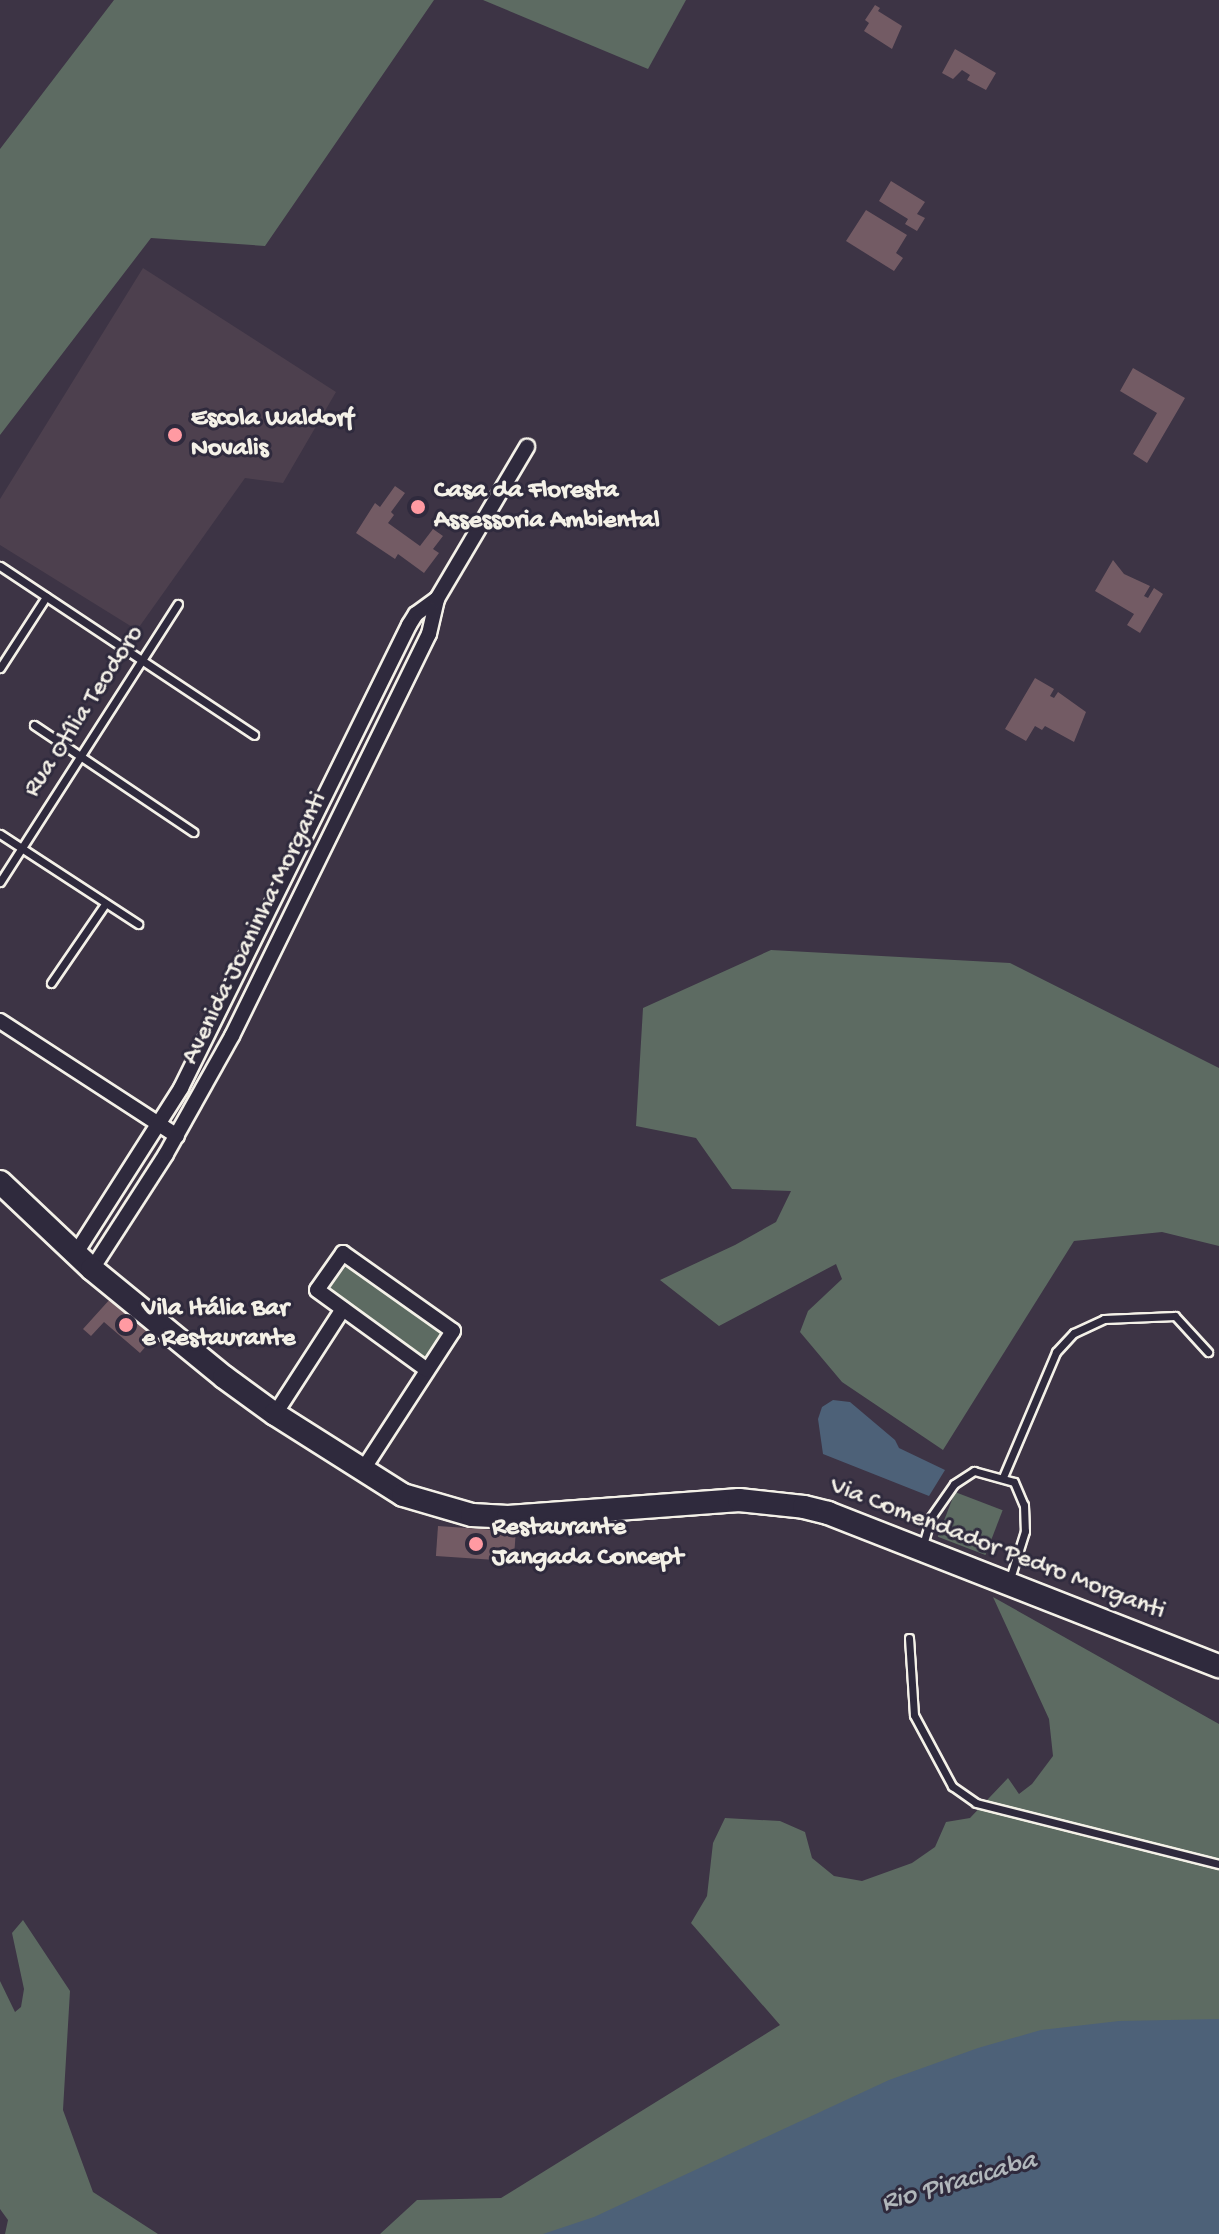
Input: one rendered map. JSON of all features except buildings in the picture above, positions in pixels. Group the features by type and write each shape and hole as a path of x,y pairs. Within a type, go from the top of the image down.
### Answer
{"street":[{"name":"Avenida Joaninha Morganti","path":"84,1261 177,1136 232,1036 429,634 437,599 527,447"},
{"name":"Avenida Joaninha Morganti","path":"84,1261 211,1035 409,625 416,614 437,599"},
{"path":"356,739 372,747"},
{"path":"0,1021 177,1136"},
{"name":"Via Comendador Pedro Morganti","path":"0,1182 84,1261 174,1338 275,1414 403,1495 472,1515 508,1517 759,1501 828,1513 1219,1666"},
{"path":"362,1471 453,1331 343,1253 317,1290 427,1370"},
{"path":"275,1414 343,1309"}],"lane":[{"path":"0,566 254,735"},
{"path":"0,668 46,597"},
{"name":"Rua Otília Teodoro","path":"0,882 178,604"},
{"path":"34,725 193,832"},
{"path":"0,834 138,924"},
{"path":"51,983 105,904"},
{"path":"1003,1477 1056,1352 1074,1333 1104,1319 1175,1316 1208,1352"},
{"path":"922,1550 931,1517 954,1484 974,1471 1003,1477 1014,1482 1024,1505 1025,1531 1009,1584"},
{"path":"909,1638 914,1715 952,1786 976,1803 1219,1864"}],"shaded area":[{"path":"114,0 434,0 265,246 151,238 0,435 0,149"},
{"path":"483,0 686,0 648,69"},
{"name":"Escola Waldorf Novalis","path":"143,268 336,392 283,483 245,478 137,630 0,545 0,499"},
{"path":"771,950 1010,963 1219,1068 1219,1246 1162,1232 1074,1241 943,1450 842,1382 800,1332 808,1311 842,1279 836,1264 719,1326 660,1280 776,1222 791,1191 732,1189 696,1138 636,1126 643,1008"},
{"path":"348,1263 445,1334 425,1361 328,1291"},
{"path":"955,1492 1003,1510 985,1555 938,1537"},
{"path":"993,1597 1219,1724 1219,2027 569,2234 380,2234 417,2200 501,2198 780,2025 691,1923 707,1896 713,1843 725,1818 780,1821 805,1832 812,1858 834,1876 862,1881 912,1863 935,1847 946,1822 970,1818 1008,1778 1019,1794 1032,1784 1053,1756 1049,1719"},
{"path":"23,1920 70,1991 63,2110 93,2192 158,2234 5,2234 8,2220 0,2209 0,1981 15,2012 21,2007 24,1989 12,1933"}],"water":[{"path":"833,1400 850,1402 895,1440 899,1448 945,1470 929,1496 823,1454 818,1419 822,1407"},
{"name":"Rio Piracicaba","path":"1219,2019 1219,2234 543,2234 594,2217 889,2080 978,2048 1041,2030 1119,2021"}],"place":[{"name":"Escola Waldorf Novalis","path":"175,435"},
{"name":"Casa da Floresta Assessoria Ambiental","path":"418,507"},
{"name":"Vila Itália Bar e Restaurante","path":"126,1325"},
{"name":"Restaurante Jangada Concept","path":"476,1544"}]}
